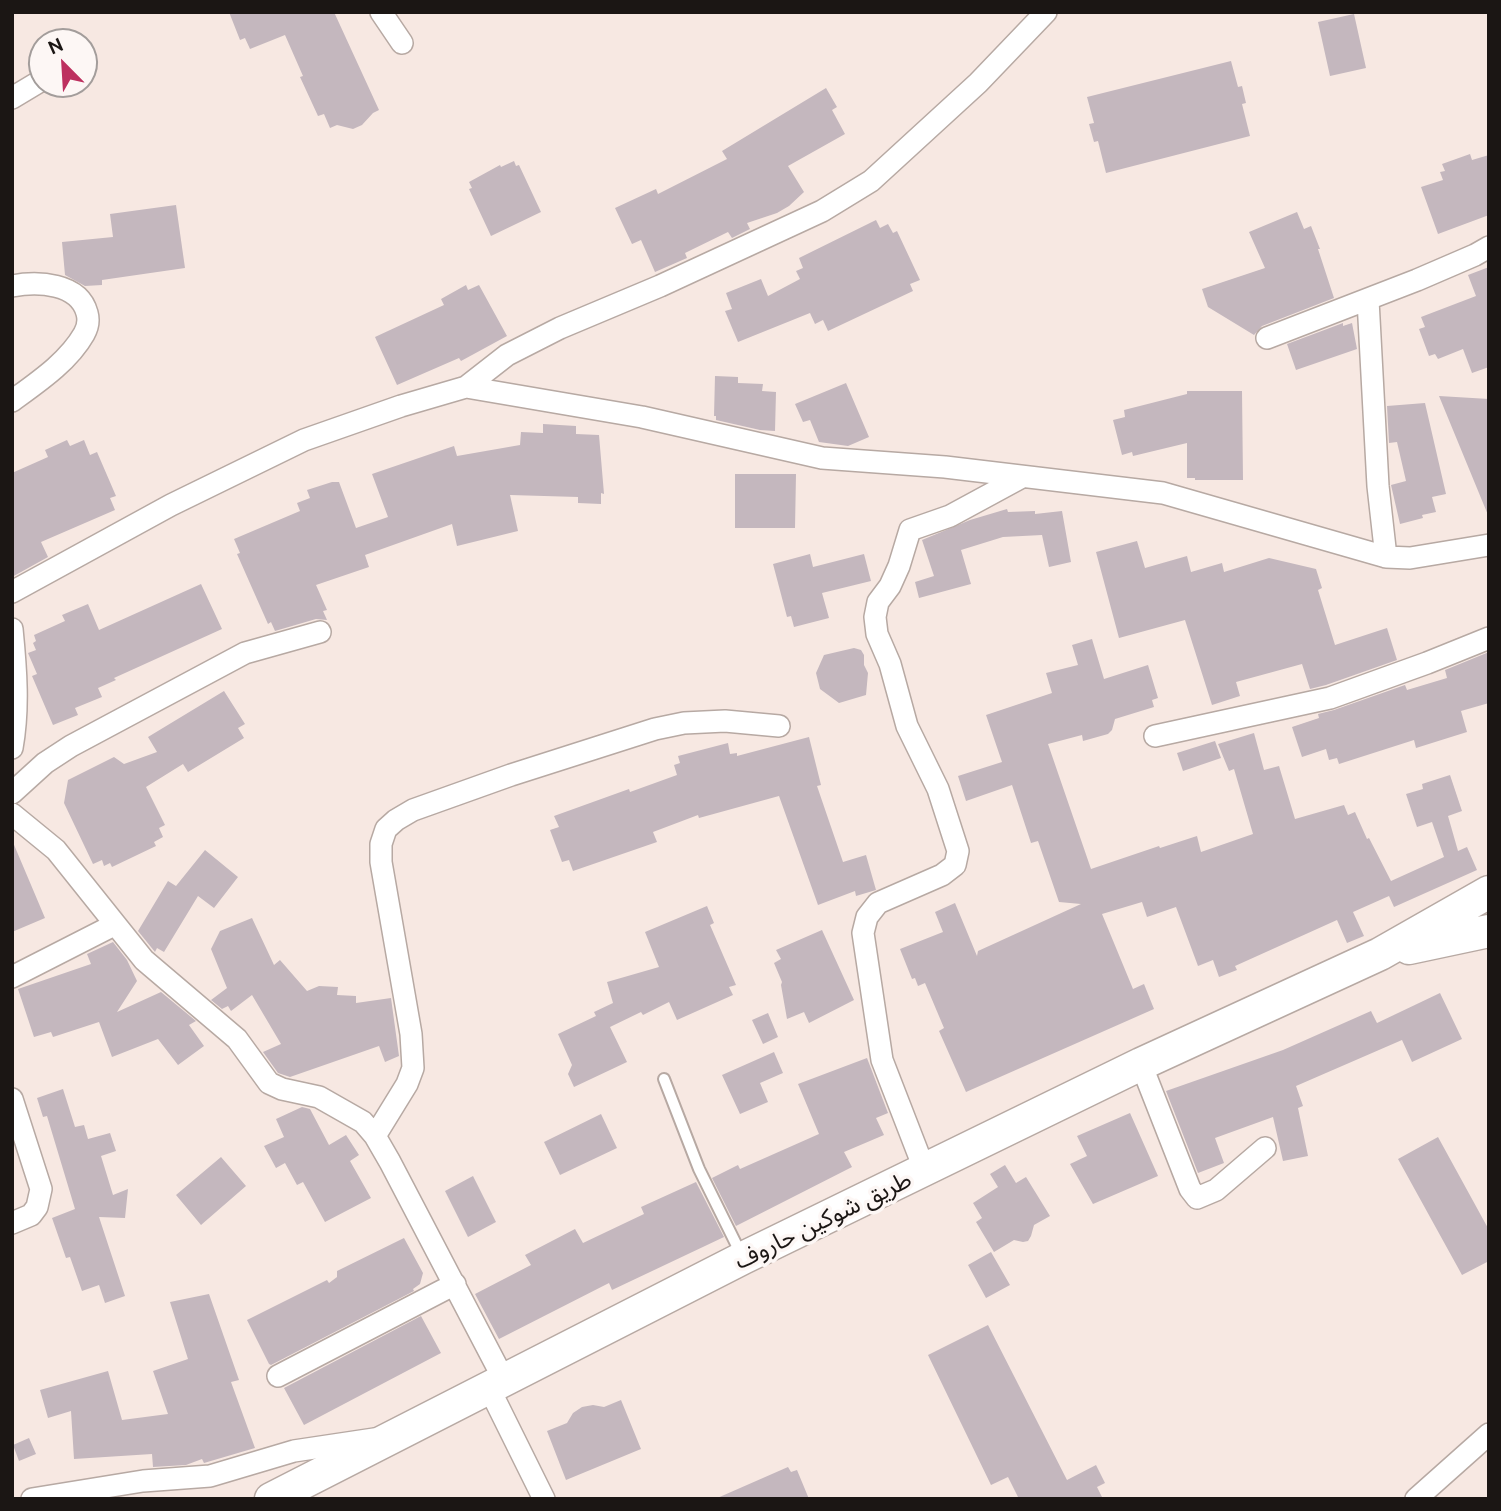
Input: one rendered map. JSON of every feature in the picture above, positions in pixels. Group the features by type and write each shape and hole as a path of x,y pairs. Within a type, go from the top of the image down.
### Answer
{"main road":[{"name":"طريق شوكين حاروف","path":"271,1499 743,1258 1141,1064 1380,954 1489,892"},
{"name":"طريق شوكين حاروف","path":"1380,954 1489,931"}],"street":[{"path":"381,12 402,43"},
{"path":"12,592 171,505 304,440 401,406 466,387 507,355 560,328 660,286 822,211 871,181 978,83 1046,12"},
{"path":"12,98 28,88"},
{"path":"1267,338 1368,300 1489,247"},
{"path":"12,286 42,284 75,294 84,303 89,320 85,333 67,356 12,401"},
{"path":"1368,300 1378,486 1386,557"},
{"path":"466,387 642,417 822,458 945,467 1163,494 1386,557 1410,558 1489,545"},
{"path":"925,1171 882,1060 863,933 867,917 878,903 942,875 955,865 958,852 939,789 907,726 890,664 877,634 875,617 878,602 890,586 899,566 910,530 950,516 1022,477"},
{"path":"12,629 16,728 12,748"},
{"path":"12,793 45,764 71,746 245,653 320,632"},
{"path":"1155,736 1330,698 1489,638"},
{"path":"375,1136 407,1084 413,1068 411,1034 381,862 381,844 386,829 413,810 655,729 684,723 725,721 779,726"},
{"path":"12,814 56,850 144,960 237,1039 269,1083 282,1089 319,1097 363,1122 375,1136 455,1284 544,1499"},
{"path":"12,977 114,925"},
{"path":"1141,1064 1190,1189 1196,1198 1216,1190 1265,1148"},
{"path":"12,1100 41,1189 37,1207 31,1215 12,1223"},
{"path":"278,1376 455,1284"},
{"path":"1416,1499 1489,1434"},
{"path":"32,1499 143,1481 210,1476 294,1451 391,1437"}],"lane":[{"path":"664,1079 699,1169 743,1258"}],"building":[{"path":"229,12 334,12 379,110 353,129 337,125 330,128 324,114 318,116 285,35 250,49 245,38 240,40"},
{"path":"1354,14 1366,68 1330,76 1318,22"},
{"path":"1231,61 1238,87 1242,86 1246,103 1242,104 1250,136 1106,173 1098,141 1094,142 1089,124 1094,123 1087,97"},
{"path":"826,88 837,107 832,110 845,134 788,166 804,192 777,213 747,223 750,229 732,238 728,232 685,253 687,258 655,272 641,240 632,244 615,208 656,189 658,194 727,159 722,151"},
{"path":"1470,154 1472,160 1489,155 1489,215 1438,234 1421,187 1443,180 1440,172 1445,171 1442,164"},
{"path":"514,161 516,166 519,165 541,212 491,236 469,189 472,188 469,182 500,165 501,167"},
{"path":"176,205 185,268 102,280 102,285 85,286 65,275 62,242 113,237 110,214"},
{"path":"1297,212 1304,229 1311,226 1334,298 1262,326 1254,335 1208,307 1202,289 1265,268 1249,232"},
{"path":"876,220 880,228 888,224 893,233 897,231 920,280 910,284 913,291 828,331 823,320 815,324 810,313 738,342 725,311 732,309 726,293 761,279 768,296 800,279 796,271 803,268 799,258"},
{"path":"1489,267 1489,367 1472,373 1463,349 1438,359 1435,354 1429,356 1419,329 1425,327 1421,317 1476,296 1468,275"},
{"path":"466,285 468,290 479,285 507,336 461,361 459,358 397,385 375,337 444,305 441,299"},
{"path":"1343,323 1343,326 1352,323 1357,349 1296,370 1287,344"},
{"path":"715,376 738,377 738,383 763,384 762,391 776,392 775,431 716,420"},
{"path":"846,383 869,437 848,446 819,442 810,420 803,422 795,404"},
{"path":"1187,391 1242,391 1243,480 1187,478 1187,443 1133,456 1132,452 1122,455 1113,420 1125,417 1124,410 1187,394"},
{"path":"1439,396 1489,399 1489,515 1488,515"},
{"path":"1425,403 1446,494 1432,497 1436,512 1400,524 1391,485 1406,481 1397,442 1389,443 1387,406"},
{"path":"543,424 576,426 576,434 599,435 604,494 601,493 601,504 578,503 578,497 510,495 518,531 457,546 452,524 365,555 369,567 316,585 327,610 323,611 327,620 316,619 275,631 271,622 268,624 237,554 240,553 234,539 300,511 297,503 310,498 307,490 332,482 339,482 356,528 388,517 372,474 454,446 457,456 520,445 521,432 543,433"},
{"path":"67,440 70,446 84,440 90,455 97,452 116,496 110,498 115,510 41,542 48,557 12,577 12,473 48,457 45,450"},
{"path":"735,474 796,474 795,528 735,528"},
{"path":"1007,509 1008,512 1035,511 1035,514 1062,511 1071,562 1049,567 1042,535 1003,537 961,550 971,584 919,598 915,582 934,576 922,540 970,520"},
{"path":"1137,541 1145,568 1187,556 1191,572 1222,563 1224,572 1269,558 1316,569 1322,588 1318,590 1335,645 1387,628 1397,660 1310,689 1302,664 1236,682 1240,696 1212,705 1185,620 1119,638 1096,552"},
{"path":"810,554 813,567 864,554 871,581 822,593 829,618 794,627 791,616 787,617 773,564"},
{"path":"201,584 222,629 114,678 116,680 98,688 102,697 75,708 78,715 53,725 32,676 37,674 28,653 36,650 34,635 65,621 62,615 88,604 99,630"},
{"path":"1092,639 1104,679 1148,665 1158,698 1152,700 1154,707 1115,719 1108,734 1083,741 1082,735 1048,744 1091,869 1197,836 1201,852 1253,834 1234,769 1229,771 1218,744 1254,733 1264,770 1279,766 1295,819 1344,805 1348,815 1355,812 1391,881 1444,857 1432,822 1417,827 1406,794 1423,789 1422,784 1450,775 1462,811 1448,816 1458,851 1467,847 1477,870 1394,907 1389,896 1353,912 1364,936 1347,943 1337,920 1235,966 1237,970 1219,977 1213,960 1198,966 1176,907 1147,917 1142,902 1102,914 1133,989 1144,984 1154,1009 966,1092 939,1031 944,1028 925,983 918,986 915,978 912,979 900,949 943,932 935,912 955,903 977,956 978,951 1081,904 1059,902 1038,841 1031,843 1012,785 966,801 958,776 1002,762 986,715 1052,693 1046,673 1078,665 1072,645"},
{"path":"854,648 861,650 864,655 864,665 868,673 866,695 839,703 820,689 816,673 824,655"},
{"path":"1489,652 1489,703 1461,711 1467,732 1416,748 1414,740 1339,764 1337,758 1329,760 1326,749 1302,757 1292,727 1319,718 1318,714 1405,685 1407,690 1447,678 1445,670"},
{"path":"224,691 245,724 238,728 244,738 188,772 183,764 146,787 165,825 159,828 163,837 154,842 156,846 112,867 110,863 104,866 102,860 93,864 64,803 68,780 114,757 124,764 157,752 148,737"},
{"path":"809,737 821,785 817,786 843,862 866,855 876,890 856,896 855,891 818,905 779,796 699,818 698,815 653,832 657,842 573,871 569,860 562,862 550,830 559,827 554,816 677,775 674,765 680,763 678,756 728,743 730,754 737,753 737,756"},
{"path":"1215,741 1221,758 1183,771 1177,753"},
{"path":"12,840 45,918 12,932"},
{"path":"205,850 238,877 214,908 198,896 164,952 157,948 155,952 138,931 168,881 176,886"},
{"path":"707,906 714,923 710,925 736,985 729,987 733,995 677,1020 669,1002 610,1027 627,1062 574,1087 568,1074 572,1065 558,1034 596,1016 594,1012 613,1003 607,982 659,967 645,932"},
{"path":"252,918 274,965 280,960 307,991 319,986 338,987 337,995 356,996 356,1003 391,998 399,1056 385,1062 379,1046 290,1077 278,1073 263,1052 281,1044 252,995 231,1011 228,1006 222,1009 211,1000 227,988 211,949 220,931"},
{"path":"822,930 854,1000 809,1023 804,1012 787,1019 782,982 774,963 781,959 776,950"},
{"path":"113,942 127,960 137,981 117,1012 161,992 196,1021 189,1025 204,1046 178,1065 158,1039 112,1057 99,1022 53,1037 51,1032 34,1037 18,989 91,964 87,954"},
{"path":"1440,993 1462,1039 1412,1062 1402,1040 1296,1086 1303,1106 1298,1108 1308,1156 1283,1161 1273,1117 1215,1138 1224,1163 1198,1173 1166,1091 1283,1050 1371,1011 1377,1023"},
{"path":"768,1013 778,1037 763,1044 752,1020"},
{"path":"774,1052 783,1073 760,1083 768,1102 740,1114 722,1075"},
{"path":"867,1058 888,1113 876,1118 884,1135 844,1152 852,1167 736,1226 712,1178 738,1165 740,1169 819,1134 798,1084"},
{"path":"63,1089 75,1127 84,1125 88,1139 110,1133 116,1151 101,1156 113,1195 128,1189 125,1218 99,1217 125,1296 105,1303 99,1285 82,1291 70,1257 66,1258 52,1218 75,1209 47,1116 43,1117 37,1098"},
{"path":"302,1107 310,1109 329,1145 346,1135 359,1155 350,1161 371,1198 325,1222 303,1182 297,1185 285,1163 276,1168 264,1146 284,1137 276,1119"},
{"path":"1130,1113 1158,1176 1093,1204 1070,1164 1087,1156 1077,1136"},
{"path":"601,1114 617,1148 560,1175 544,1142"},
{"path":"1438,1137 1489,1230 1489,1261 1462,1275 1398,1159"},
{"path":"221,1157 246,1186 201,1225 176,1195"},
{"path":"1005,1165 1016,1183 1026,1177 1050,1216 1034,1225 1028,1241 1014,1240 994,1252 976,1222 982,1218 973,1203 998,1187 990,1174"},
{"path":"473,1176 496,1222 468,1237 445,1191"},
{"path":"696,1182 724,1237 612,1290 609,1283 499,1339 475,1294 531,1265 525,1255 575,1229 583,1243 644,1214 641,1207"},
{"path":"404,1238 423,1273 420,1284 414,1291 269,1364 247,1320 327,1280 329,1283 337,1277 337,1271"},
{"path":"991,1252 1010,1285 986,1298 968,1265"},
{"path":"209,1294 239,1380 231,1382 255,1448 204,1463 202,1459 186,1465 153,1467 152,1454 74,1459 71,1411 48,1418 40,1390 108,1371 122,1420 168,1414 153,1371 188,1359 170,1302"},
{"path":"421,1316 441,1353 304,1425 284,1388"},
{"path":"988,1325 1067,1480 1096,1465 1105,1483 1097,1487 1103,1499 1019,1499 1008,1477 991,1485 928,1355"},
{"path":"621,1400 641,1449 566,1480 547,1431 567,1423 573,1413 582,1407 604,1407"},
{"path":"29,1438 36,1454 19,1461 13,1445"},
{"path":"788,1467 791,1472 797,1470 809,1499 715,1499"}]}
